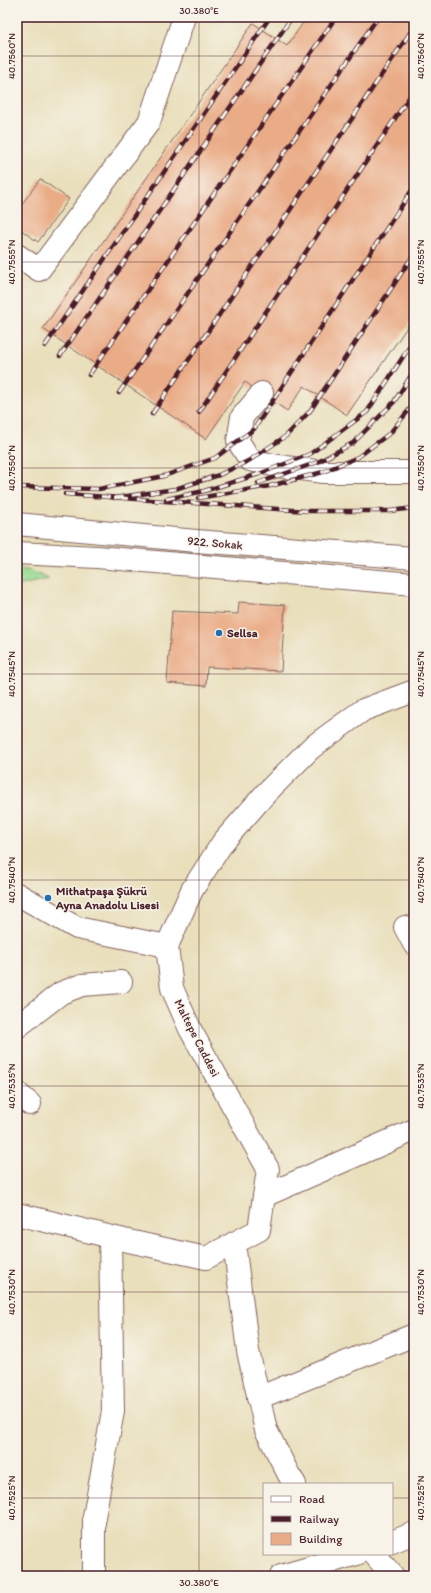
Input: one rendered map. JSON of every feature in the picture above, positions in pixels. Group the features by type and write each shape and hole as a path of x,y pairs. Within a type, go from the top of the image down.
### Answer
{"street":[{"path":"20,263 39,270 149,122 184,17"},
{"path":"262,394 242,416 238,441 250,460 278,466 324,472 414,472"},
{"name":"922. Sokak","path":"17,524 196,541 414,558"},
{"name":"922. Sokak","path":"17,553 113,558 414,584"},
{"path":"17,894 77,928 167,946 192,890 223,842 266,793 311,748 363,710 414,692"},
{"name":"Maltepe Caddesi","path":"17,1214 110,1237 206,1258 259,1230 268,1169 190,1029 172,988 167,946"},
{"path":"17,1027 61,993 82,984 121,982"},
{"path":"264,1196 414,1130"},
{"path":"94,1576 94,1518 113,1411 110,1237"},
{"path":"234,1243 248,1351 266,1430 294,1483"},
{"path":"258,1398 414,1335"},
{"path":"393,1542 414,1533"},
{"path":"281,1576 354,1555"},
{"path":"375,1555 393,1576"}],"green space":[{"path":"17,568 31,571 49,579 17,586"}],"building":[{"path":"307,17 414,17 414,317 347,415 304,386 287,411 245,382 206,439 43,329 253,23 287,46"},
{"path":"40,179 69,199 38,242 17,227 17,211"},
{"path":"239,602 285,605 281,671 207,667 206,686 167,683 172,611 238,614"}],"railway":[{"path":"45,346 270,17"},
{"path":"60,356 292,17"},
{"path":"89,375 336,17"},
{"path":"119,393 378,17"},
{"path":"152,414 414,27"},
{"path":"199,412 414,90"},
{"path":"17,487 99,489 164,476 215,458 254,429 414,187"},
{"path":"114,498 175,489 219,475 250,460 286,436 310,411 414,254"},
{"path":"166,499 204,491 259,474 310,454 367,412 414,340"},
{"path":"258,483 318,462 353,443 394,402 414,371"},
{"path":"198,498 270,486 323,472 358,457 390,433 414,404"},
{"path":"65,494 307,511 390,511 414,508"}],"place":[{"name":"Sellsa","path":"219,633"},
{"name":"Mithatpaşa Şükrü Ayna Anadolu Lisesi","path":"48,898"}]}
